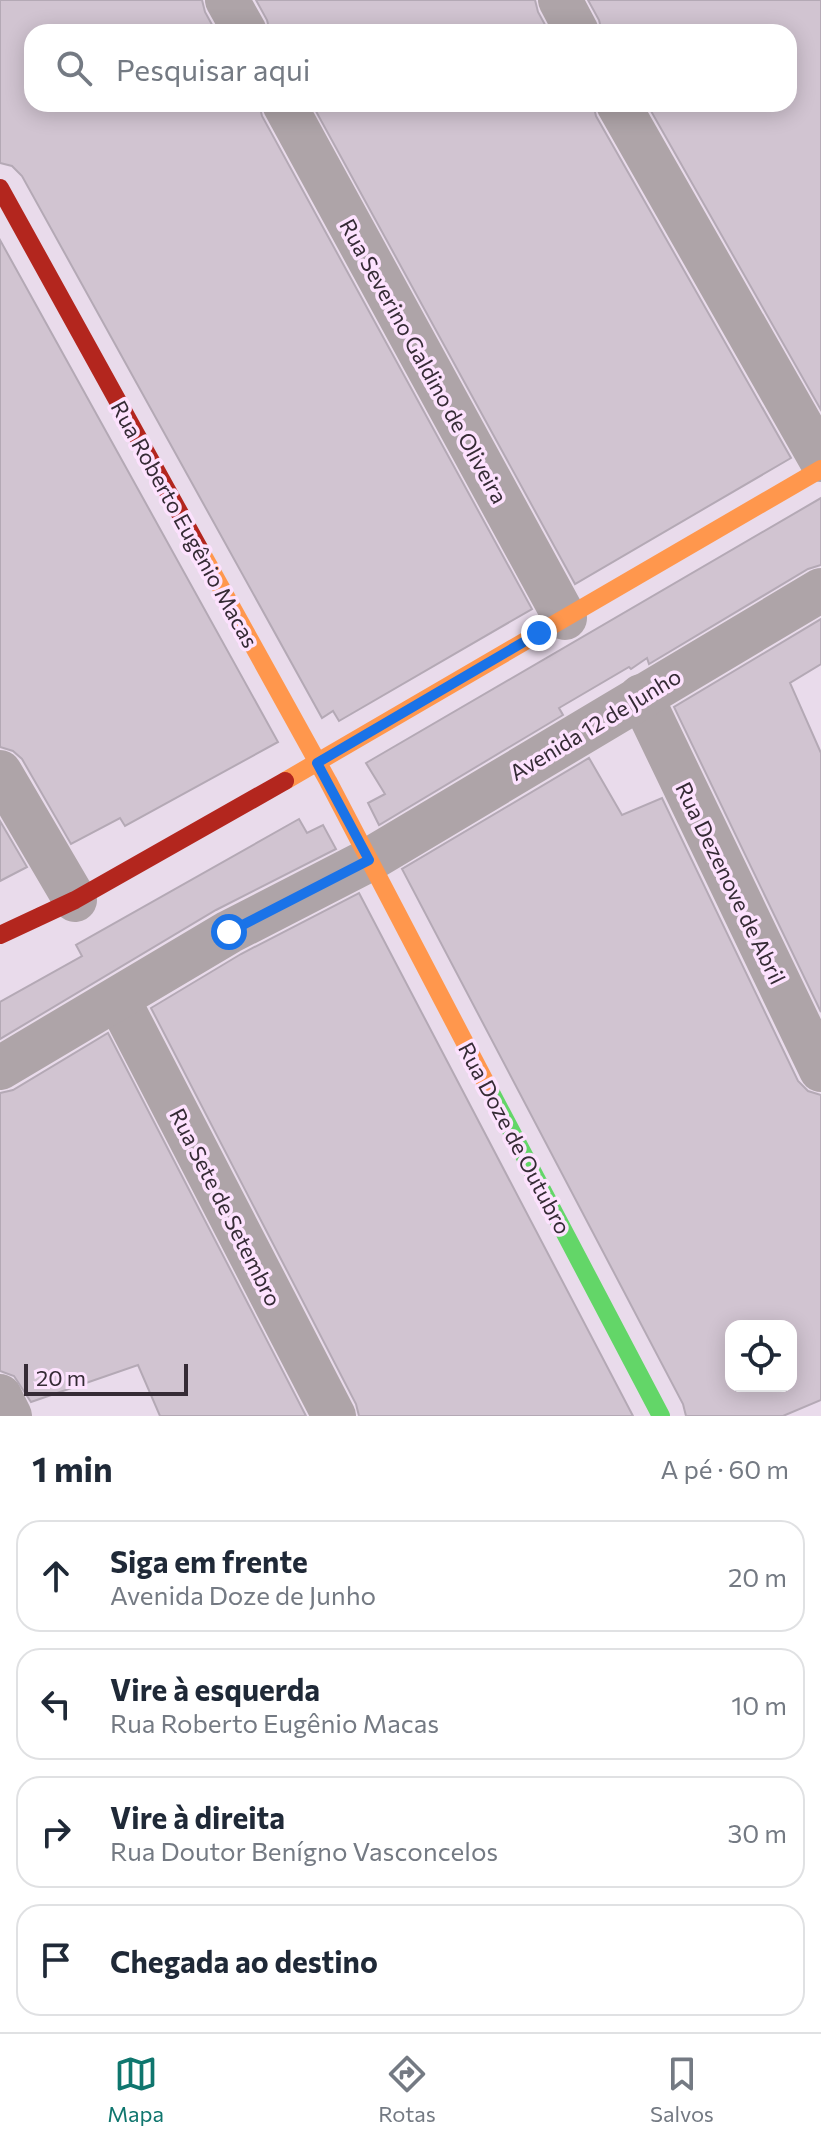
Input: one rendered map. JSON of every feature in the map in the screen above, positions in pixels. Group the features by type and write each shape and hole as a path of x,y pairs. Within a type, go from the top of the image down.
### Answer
{"street":[{"path":"227,0 240,24"},
{"path":"560,0 573,24"},
{"name":"Rua Severino Galdino de Oliveira","path":"288,112 565,618"},
{"path":"623,112 821,460"},
{"name":"Rua Roberto Eugênio Macas","path":"0,188 369,860"},
{"path":"0,935 75,900 317,763 821,469"},
{"name":"Avenida 12 de Junho","path":"0,1068 229,932 369,860 821,590"},
{"name":"Rua Dezenove de Abril","path":"641,696 821,1070"},
{"path":"0,772 75,900"},
{"name":"Rua Doze de Outubro","path":"369,860 661,1416"},
{"name":"Rua Sete de Setembro","path":"118,999 334,1416"},
{"path":"0,1396 10,1416"}],"building":[{"path":"0,0 202,0 212,24 24,24 24,112 261,112 532,609 339,721 333,711 322,718 22,176 12,166 0,163"},
{"path":"256,0 535,0 545,24 268,24"},
{"path":"588,0 821,0 821,410 652,112 797,112 797,24 600,24"},
{"path":"316,112 595,112 791,458 575,584"},
{"path":"0,240 278,742 125,826 120,818 71,844 22,759 13,751 0,747"},
{"path":"821,498 821,565 808,569 649,664 647,658 559,708 563,715 379,825 368,803 385,794 366,763"},
{"path":"821,619 821,664 790,683 821,753 821,1012 674,707"},
{"path":"589,758 622,815 662,798 798,1081 808,1091 821,1095 821,1400 783,1416 686,1416 683,1404 402,869"},
{"path":"299,819 307,833 323,825 336,849 216,910 0,1039 0,1002 82,956 76,945"},
{"path":"0,821 27,867 0,881"},
{"path":"359,893 633,1416 359,1416 356,1404 151,1008 241,954"},
{"path":"108,1033 306,1416 160,1416 138,1365 31,1402 14,1376 0,1371 0,1093 13,1090"}],"traffic: fast":[{"path":"487,1085 661,1416"}],"traffic: slow":[{"path":"285,781 821,469"},
{"path":"199,548 328,781 487,1085"}],"traffic: jam":[{"path":"0,188 199,548"},
{"path":"0,935 75,900 285,781"}],"route":[{"path":"229,932 369,860 317,763 539,633"}]}
